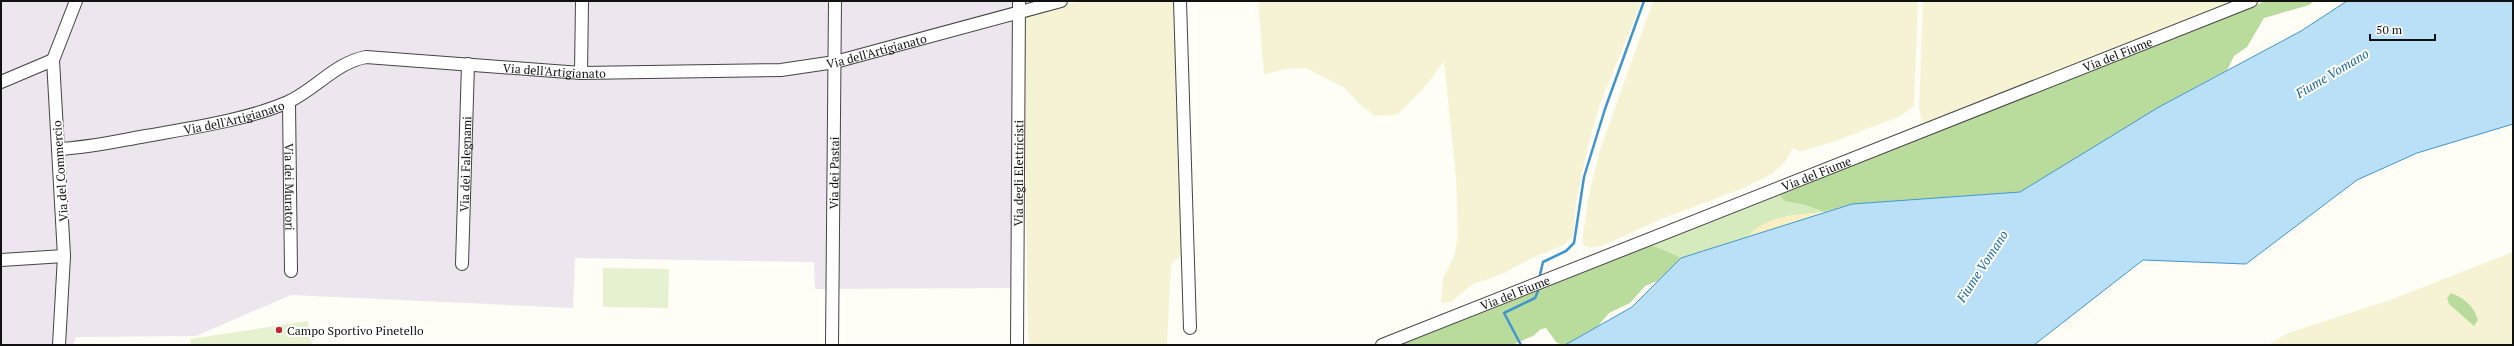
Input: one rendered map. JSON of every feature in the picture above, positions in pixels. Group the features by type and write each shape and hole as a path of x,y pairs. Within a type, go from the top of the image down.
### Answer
{"street":[{"name":"Via del Commercio","path":"59,345 64,256 53,60 76,1"},
{"path":"581,73 582,1"},
{"name":"Via dei Pastai","path":"832,345 835,1"},
{"name":"Via dell'Artigianato","path":"58,149 81,147 200,126 289,102 350,60 366,57 581,73 781,70 835,62 1019,7 1060,1"},
{"path":"1180,1 1190,328"},
{"name":"Via del Fiume","path":"1382,345 2251,1"},
{"name":"Via degli Elettricisti","path":"1017,345 1019,7"},
{"path":"1,82 53,60"},
{"name":"Via dei Falegnami","path":"462,264 468,64"},
{"name":"Via dei Muratori","path":"289,102 291,272"},
{"path":"1,260 64,256"}],"shaded area":[{"path":"1,1 1048,1 1017,11 1014,288 815,289 814,262 575,258 573,308 291,295 196,336 76,337 73,345 1,345"},
{"path":"1080,1 1174,1 1182,254 1171,265 1167,345 1030,345 1028,338 1023,18"},
{"path":"1258,1 1642,1 1600,104 1588,146 1576,201 1573,237 1564,245 1532,258 1502,274 1473,284 1451,302 1441,303 1443,279 1454,257 1458,237 1456,178 1444,61 1424,88 1397,115 1375,116 1359,104 1345,88 1306,68 1284,69 1264,75"},
{"path":"1653,1 1918,1 1914,106 1901,116 1838,140 1800,152 1793,148 1785,162 1772,174 1741,189 1659,220 1602,246 1590,248 1583,245 1583,235 1588,199 1599,153"},
{"path":"1923,1 2240,1 2069,66 1923,126 1919,109"},
{"path":"2513,252 2513,345 2268,345 2288,333 2390,300"}],"green space":[{"path":"2266,1 2314,1 2309,5 2264,18 2247,47 2234,56 2227,70 2159,107 2020,192 1852,204 1824,212 1805,205 1784,201 1779,194"},
{"path":"1779,194 1784,201 1805,205 1824,212 1787,216 1747,237 1741,244 1657,281 1680,258 1652,245"},
{"path":"1652,245 1681,258 1657,281 1645,286 1630,303 1609,313 1598,326 1565,345 1557,343 1546,328 1541,329 1533,336 1512,345 1390,345"},
{"path":"603,268 669,269 668,308 603,307"},
{"path":"2451,293 2464,300 2474,311 2478,320 2474,326 2449,304 2447,298"},
{"name":"Campo Sportivo Pinetello","path":"308,321 312,345 191,345 190,339"}],"sand":[{"path":"1824,212 1747,237 1764,224 1782,217"}],"water":[{"name":"Fiume Vomano","path":"2347,1 2513,1 2513,124 2417,153 2357,180 2246,264 2143,260 2034,345 1565,345 1632,307 1681,258 1852,204 2020,192 2159,107 2301,31"}],"waterway":[{"path":"1539,279 1543,262 1566,251 1574,243 1584,177 1605,109 1644,1"},
{"path":"1521,345 1504,313 1535,298 1538,291"}],"place":[{"name":"Campo Sportivo Pinetello","path":"279,330"}]}
